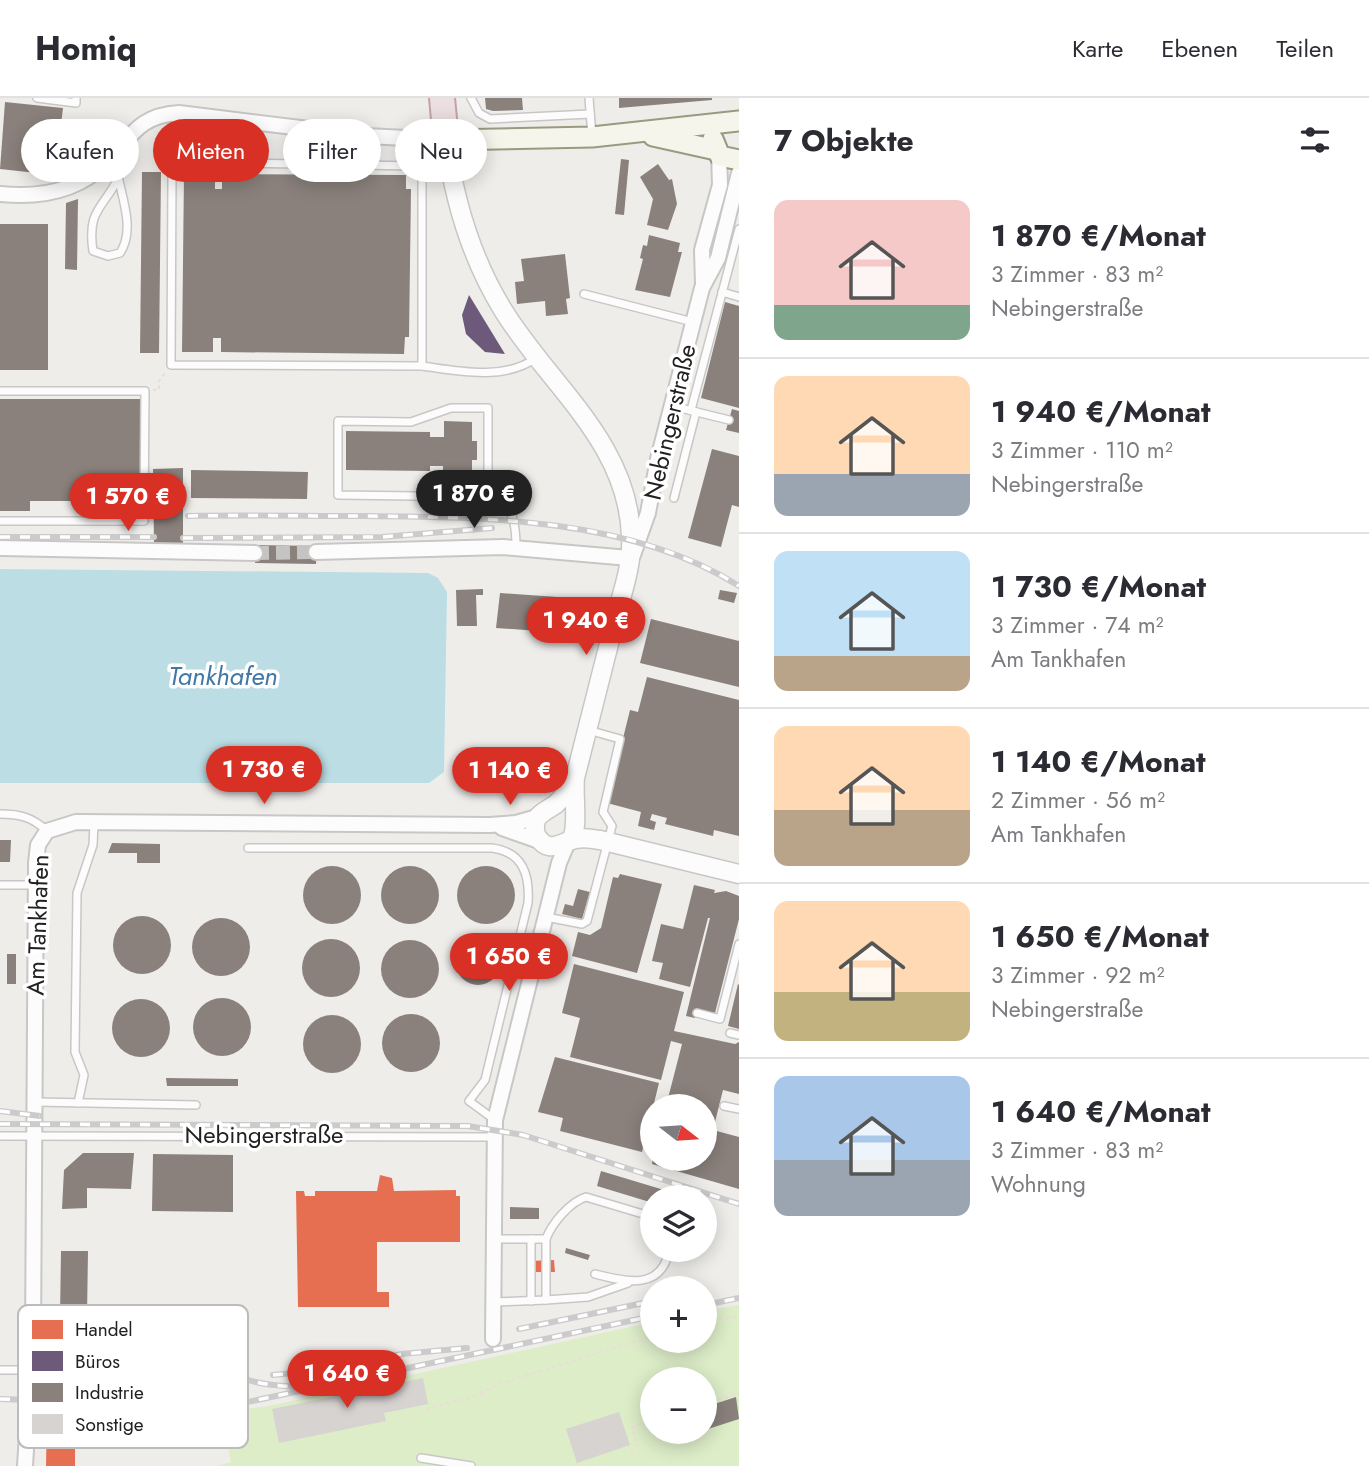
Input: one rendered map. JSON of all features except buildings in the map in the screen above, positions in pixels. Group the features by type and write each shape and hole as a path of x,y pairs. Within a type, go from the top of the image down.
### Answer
{"highway":[{"path":"442,98 444,119"}],"main road":[{"path":"487,140 635,134 734,121"},
{"path":"717,152 715,131 734,121"},
{"path":"635,134 670,138 717,152 728,160 739,160"}],"street":[{"path":"175,98 179,113"},
{"path":"139,128 147,120 160,114 179,113 342,134 395,138"},
{"name":"Nebingerstraße","path":"704,283 702,250 720,184 717,152"},
{"name":"Nebingerstraße","path":"572,831 575,778 630,550 636,551 644,530 672,405 704,283 718,258 739,173"},
{"path":"0,194 43,195 81,182"},
{"path":"316,552 516,547 630,550 626,494 611,458 595,431 503,310 472,246 453,182"},
{"path":"0,548 255,553"},
{"name":"Nebingerstraße","path":"554,806 575,778"},
{"path":"493,1339 495,1120 559,863 572,831 565,808 554,806 542,810 534,829 557,855 559,863"},
{"name":"Am Tankhafen","path":"33,1305 36,885 38,845 47,831 61,825 94,822 490,825 516,823 537,817"},
{"name":"Am Tankhafen","path":"490,825 545,844"},
{"path":"545,844 572,831 739,874"},
{"name":"Am Tankhafen","path":"26,1466 27,1448"}],"lane":[{"path":"37,98 76,103 76,98"},
{"path":"471,98 479,113 489,119 590,114"},
{"path":"589,98 592,137"},
{"path":"177,119 179,113"},
{"path":"269,163 414,165 420,168 422,366"},
{"path":"118,179 126,200 124,246 116,255 98,254 93,251 91,241 95,211 118,179"},
{"path":"170,182 171,365 422,366 451,371 501,371 521,367 537,357"},
{"path":"674,498 739,229"},
{"path":"722,292 739,297"},
{"path":"584,294 694,322"},
{"path":"0,391 145,391 145,521 0,521"},
{"path":"672,405 729,420"},
{"path":"488,496 488,408 451,408 411,422 338,421 338,495 488,496 509,508 515,528 516,547"},
{"path":"546,917 582,924 587,921 604,840 612,826 603,812 621,739 587,730"},
{"path":"0,814 18,814 36,821 47,831"},
{"path":"78,1103 84,1075 75,1052 77,893 93,845 94,822"},
{"path":"248,848 492,848 502,850 519,860 527,871 530,884 528,903 485,1080 469,1101 495,1120"},
{"path":"0,885 36,885"},
{"path":"697,1013 720,1019 739,944"},
{"path":"730,1033 739,1035"},
{"path":"35,1102 196,1105"},
{"path":"724,1106 739,1109"},
{"name":"Nebingerstraße","path":"0,1136 494,1137"},
{"path":"546,1300 546,1239 549,1231 574,1203 586,1197 640,1213"},
{"path":"495,1239 546,1239"},
{"path":"531,1239 531,1301"},
{"path":"494,1303 587,1297 629,1282 654,1277 665,1262"},
{"path":"595,1274 629,1282"},
{"path":"0,1370 18,1370"},
{"path":"421,1458 471,1466"}],"path":[{"path":"145,391 159,390 159,381 171,365"},
{"path":"717,1319 739,1316"},
{"path":"426,1409 469,1398 502,1383 640,1340"},
{"path":"717,1400 739,1392"},
{"path":"631,1453 637,1445 632,1427 640,1425"}],"green space":[{"path":"739,1305 739,1466 217,1466 231,1462 228,1448 248,1448 248,1409 640,1325 640,1353 717,1353 717,1309"}],"water":[{"name":"Tankhafen","path":"0,569 428,573 438,578 447,592 444,772 429,783 0,783"}],"tunnel":[{"path":"255,553 316,552"}],"railway":[{"path":"188,516 451,518 552,525 602,533 650,546 696,563 739,586"},
{"path":"183,538 382,537 492,528"},
{"path":"0,537 154,537"},
{"path":"0,1111 40,1116"},
{"path":"0,1124 468,1126 523,1135 739,1204"},
{"path":"717,1303 739,1298"},
{"path":"519,1329 640,1304"},
{"path":"248,1402 640,1319"},
{"path":"273,1375 321,1370 402,1354 467,1348"},
{"path":"248,1380 299,1387"},
{"path":"0,1399 18,1400"}]}
